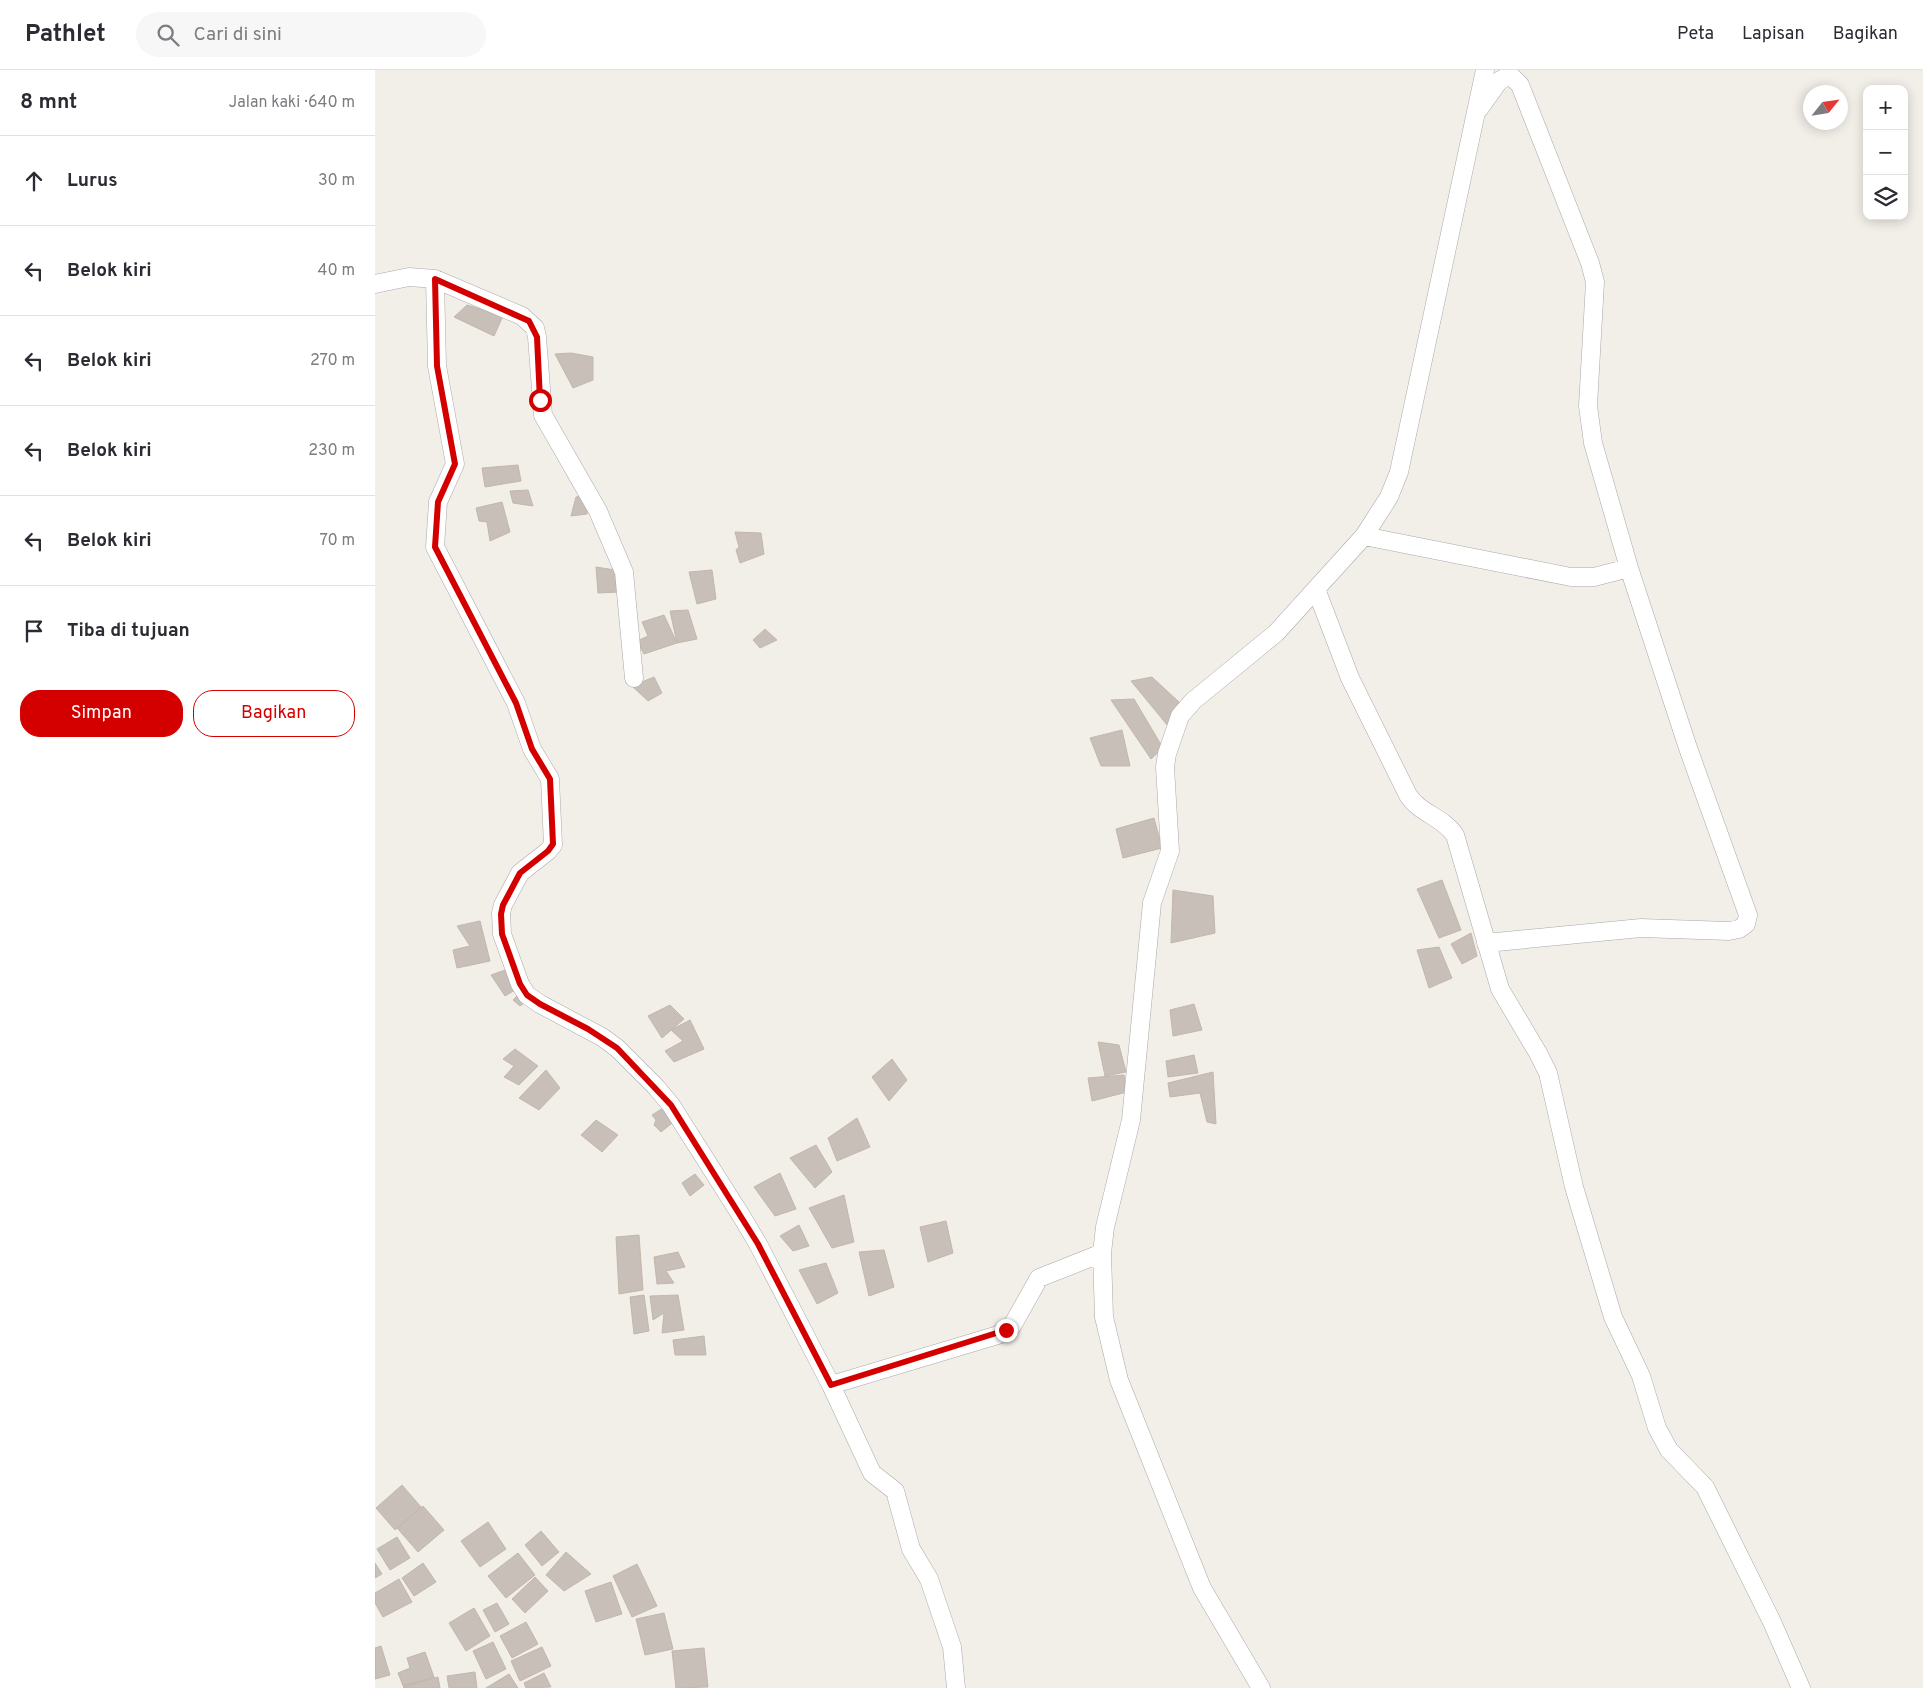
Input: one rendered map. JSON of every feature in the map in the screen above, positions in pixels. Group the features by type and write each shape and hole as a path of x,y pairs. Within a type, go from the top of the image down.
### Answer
{"street":[{"path":"1261,1688 1202,1588 1119,1380 1104,1317 1102,1253 1105,1227 1131,1120 1152,903 1170,851 1165,780 1167,754 1185,708 1266,643 1364,536 1389,497 1399,472 1485,70"},
{"path":"1475,116 1499,81 1510,75 1520,84 1590,264 1595,282 1595,298 1589,423 1629,568 1688,748 1746,904 1748,915 1747,924 1729,932 1641,928 1485,943"},
{"path":"375,284 409,277 435,279 522,316 535,328 543,415 598,511 624,572 633,678"},
{"path":"435,279 437,366 455,464 438,502 435,547 516,703 532,749 551,784 553,844 548,851 520,873 503,905 501,914 502,934 515,975 527,995 540,1004 588,1029 617,1048 671,1105 758,1244 831,1385 872,1473 880,1481 892,1488 897,1496 908,1543 929,1579 952,1647 956,1688"},
{"path":"1364,536 1571,577 1588,578 1629,568"},
{"path":"1317,589 1350,678 1408,795 1414,804 1447,824 1455,836 1485,943 1503,998 1539,1053 1548,1074 1576,1195 1607,1299 1619,1333 1639,1371 1657,1428 1669,1450 1705,1487 1772,1622 1801,1688"},
{"path":"831,1385 998,1334 1012,1326 1039,1278 1102,1253"}],"building":[{"path":"467,305 503,316 494,336 454,317"},
{"path":"571,353 593,357 593,380 573,388 555,354"},
{"path":"518,465 521,481 485,487 482,468"},
{"path":"528,490 533,506 513,503 510,491"},
{"path":"589,495 587,514 571,516 576,497"},
{"path":"502,502 510,532 490,541 487,522 479,521 476,508"},
{"path":"735,532 761,533 764,554 740,563 736,550 739,547"},
{"path":"596,567 615,570 619,592 598,593"},
{"path":"712,570 716,599 697,604 689,572"},
{"path":"688,610 697,639 677,643 670,611"},
{"path":"664,615 677,643 644,654 637,641 648,636 642,622"},
{"path":"765,629 777,640 760,648 753,640"},
{"path":"654,677 662,693 648,701 632,686"},
{"path":"1152,677 1179,702 1168,726 1131,681"},
{"path":"1134,699 1163,748 1151,759 1111,700"},
{"path":"1122,730 1130,766 1101,766 1090,738"},
{"path":"1154,818 1162,848 1123,858 1116,829"},
{"path":"1442,880 1461,930 1439,938 1417,889"},
{"path":"1173,890 1213,896 1215,933 1171,943"},
{"path":"480,921 490,961 457,968 453,950 470,946 457,926"},
{"path":"1471,933 1477,956 1462,964 1451,944"},
{"path":"1439,947 1452,978 1429,988 1417,950"},
{"path":"508,969 528,1000 520,1006 513,1000 518,995 515,990 505,996 491,975"},
{"path":"1194,1004 1202,1030 1173,1036 1170,1010"},
{"path":"670,1005 684,1019 662,1038 648,1016"},
{"path":"690,1020 704,1049 674,1062 665,1051 683,1041 671,1030"},
{"path":"1098,1042 1119,1045 1126,1072 1105,1076"},
{"path":"515,1049 538,1066 519,1085 504,1077 514,1066 503,1059"},
{"path":"1194,1055 1198,1073 1168,1077 1166,1061"},
{"path":"892,1059 907,1080 889,1101 872,1077"},
{"path":"546,1070 560,1088 539,1110 519,1098"},
{"path":"1213,1072 1216,1124 1207,1122 1200,1093 1170,1097 1168,1083"},
{"path":"1124,1075 1127,1092 1092,1101 1088,1078"},
{"path":"668,1105 677,1119 661,1132 654,1125 656,1120 652,1115"},
{"path":"857,1118 870,1147 837,1161 828,1138"},
{"path":"596,1120 618,1135 602,1152 581,1135"},
{"path":"816,1145 832,1172 815,1188 790,1158"},
{"path":"780,1173 796,1209 775,1216 754,1187"},
{"path":"695,1174 704,1185 690,1196 682,1183"},
{"path":"844,1195 854,1242 832,1248 809,1208"},
{"path":"946,1221 953,1253 928,1262 920,1227"},
{"path":"799,1225 809,1246 793,1251 780,1236"},
{"path":"639,1235 643,1290 619,1294 616,1237"},
{"path":"884,1250 894,1287 869,1296 859,1252"},
{"path":"678,1252 685,1267 666,1271 674,1283 657,1284 654,1257"},
{"path":"826,1263 838,1293 817,1304 799,1270"},
{"path":"644,1295 649,1331 634,1334 630,1297"},
{"path":"678,1295 684,1330 662,1333 664,1313 653,1320 650,1296"},
{"path":"704,1336 706,1355 675,1355 673,1340"},
{"path":"402,1485 421,1507 395,1530 376,1508"},
{"path":"423,1506 444,1530 418,1552 397,1528"},
{"path":"488,1522 506,1549 480,1567 461,1541"},
{"path":"541,1531 559,1552 542,1566 525,1545"},
{"path":"397,1537 410,1558 390,1570 377,1549"},
{"path":"566,1552 591,1574 564,1591 546,1575"},
{"path":"518,1553 535,1575 506,1598 488,1576"},
{"path":"375,1563 382,1574 375,1578"},
{"path":"423,1563 436,1582 414,1596 402,1578"},
{"path":"637,1564 657,1606 632,1617 613,1576"},
{"path":"535,1577 548,1591 525,1613 512,1599"},
{"path":"399,1579 412,1602 383,1617 375,1603 375,1593"},
{"path":"611,1582 622,1614 596,1622 585,1591"},
{"path":"497,1603 509,1624 495,1632 483,1610"},
{"path":"474,1608 490,1636 466,1651 449,1623"},
{"path":"664,1613 673,1649 645,1655 636,1619"},
{"path":"526,1622 538,1644 512,1658 500,1636"},
{"path":"493,1642 506,1669 486,1679 473,1651"},
{"path":"381,1646 390,1675 375,1679 375,1648"},
{"path":"542,1647 551,1666 520,1681 511,1661"},
{"path":"704,1648 708,1687 676,1688 672,1651"},
{"path":"425,1652 434,1677 404,1688 398,1673 410,1668 407,1658"},
{"path":"475,1672 477,1688 449,1688 447,1676"},
{"path":"544,1673 551,1687 526,1688 524,1683"},
{"path":"509,1674 518,1688 486,1688"},
{"path":"438,1677 440,1688 404,1688 404,1685"}],"route":[{"path":"540,400 537,337 535,328 529,321 522,316 435,279 437,366 455,464 438,502 435,547 516,703 532,749 550,779 551,784 553,844 548,851 515,879 501,914 502,934 515,975 527,995 540,1004 602,1037 617,1048 671,1105 758,1244 831,1385 1006,1330"}]}
